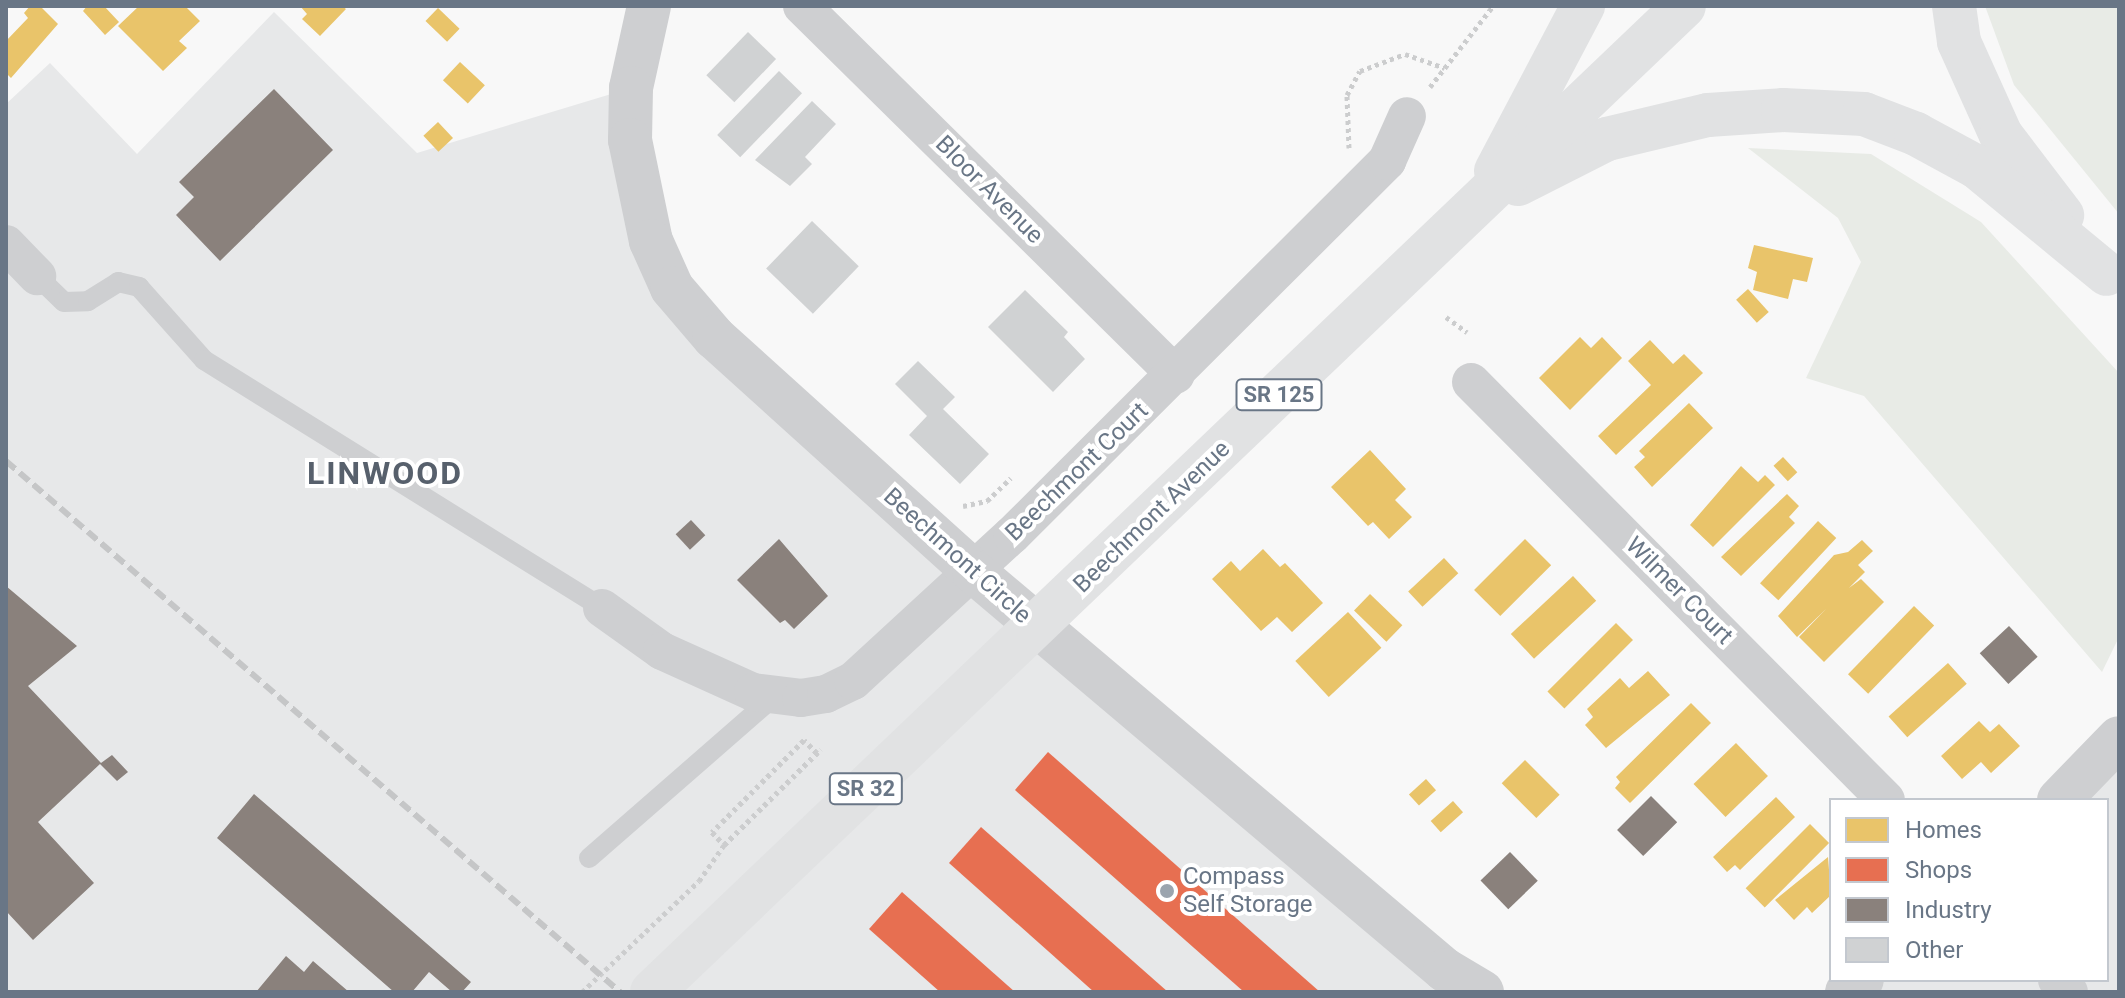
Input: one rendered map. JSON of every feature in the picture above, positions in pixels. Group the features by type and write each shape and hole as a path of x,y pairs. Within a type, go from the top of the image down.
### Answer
{"highway":[{"path":"1477,205 1583,6"},
{"name":"Beechmont Avenue","path":"652,992 1684,6"},
{"path":"1954,6 1959,42 2001,135 2113,281"},
{"path":"1477,205 1607,139 1693,118 1783,110 1864,114 1916,134 1977,167 2113,281"}],"street":[{"name":"Beechmont Circle","path":"649,6 631,88 630,140 651,241 672,288 714,337 974,572 1445,970 1482,992"},
{"name":"Bloor Avenue","path":"802,6 1176,375"},
{"name":"Beechmont Court","path":"602,608 696,670 775,696 826,694 853,681 974,572 1176,375 1387,161 1407,116"},
{"path":"6,244 37,276"},
{"name":"Wilmer Court","path":"1471,382 1884,798"},
{"path":"2061,798 2119,738"}],"lane":[{"path":"37,276 64,302 88,301 118,282 139,287 204,360 602,608"},
{"path":"589,858 775,696"}],"path":[{"path":"1407,116 1493,6"},
{"path":"1349,152 1347,95 1360,71 1405,54 1445,68"},
{"path":"1446,317 1467,332"},
{"path":"804,740 817,753 724,845 712,832 804,740"},
{"path":"582,992 699,881 724,845 821,749"}],"shaded area":[{"path":"1985,6 2119,6 2119,214 2014,85"},
{"path":"274,12 417,153 631,88 672,288 1482,992 6,992 6,104 50,63 137,154"},
{"path":"1748,148 1871,154 1981,222 2119,373 2119,637 2102,672 1864,396 1806,378 1861,262 1838,218"},
{"path":"2119,738 2119,992 1847,992 1860,982 2109,982 2109,798 2061,798"}],"building: Homes":[{"path":"30,6 40,6 58,24 11,78 6,73 6,41 28,18 24,13"},
{"path":"87,6 104,6 119,22 105,35 83,11"},
{"path":"139,6 185,6 200,21 179,41 187,48 163,71 118,26"},
{"path":"300,6 342,6 346,9 320,36 302,19 307,14"},
{"path":"438,8 460,29 447,42 425,21"},
{"path":"460,62 485,85 468,103 443,80"},
{"path":"438,122 453,138 438,152 423,136"},
{"path":"1754,245 1813,258 1807,282 1793,279 1788,299 1753,290 1757,272 1748,268"},
{"path":"1748,289 1769,312 1757,323 1736,300"},
{"path":"1580,337 1591,348 1602,337 1622,358 1570,410 1539,378"},
{"path":"1650,340 1673,364 1684,354 1703,373 1616,455 1598,436 1651,385 1628,361"},
{"path":"1689,403 1713,428 1652,487 1634,467 1645,457 1639,451"},
{"path":"1370,450 1406,489 1395,500 1412,517 1389,539 1373,522 1368,526 1331,487"},
{"path":"1783,457 1797,472 1788,481 1773,466"},
{"path":"1741,466 1758,482 1765,475 1775,485 1713,547 1690,525"},
{"path":"1787,494 1799,506 1789,517 1795,523 1741,576 1721,557"},
{"path":"1818,521 1836,538 1778,600 1760,583"},
{"path":"1525,539 1551,565 1500,616 1474,590"},
{"path":"1862,540 1873,551 1858,565 1865,572 1849,588 1861,579 1884,602 1824,662 1799,637 1826,609 1797,637 1778,616 1834,555 1848,552"},
{"path":"1263,549 1280,567 1285,563 1323,603 1292,632 1277,617 1261,631 1212,579 1231,561 1240,571"},
{"path":"1444,558 1458,573 1422,607 1408,591"},
{"path":"1573,576 1596,601 1534,659 1511,634"},
{"path":"1370,594 1402,625 1386,642 1354,611"},
{"path":"1914,606 1934,625 1868,694 1848,674"},
{"path":"1348,612 1381,648 1329,697 1295,661"},
{"path":"1616,623 1633,640 1564,709 1547,692"},
{"path":"1948,663 1967,684 1907,737 1889,717"},
{"path":"1648,671 1670,695 1606,748 1585,725 1593,717 1587,709 1620,678 1629,688"},
{"path":"1691,703 1711,723 1630,803 1615,788 1620,782 1616,777"},
{"path":"1979,721 1990,732 1999,724 2020,746 1991,773 1981,762 1962,779 1941,756"},
{"path":"1736,743 1768,776 1726,817 1694,784"},
{"path":"1525,760 1560,795 1536,818 1502,783"},
{"path":"1426,779 1436,790 1419,806 1409,794"},
{"path":"1776,797 1795,817 1740,870 1735,865 1727,872 1713,857"},
{"path":"1453,801 1463,812 1441,832 1431,821"},
{"path":"1810,824 1829,843 1765,907 1746,888"},
{"path":"1828,857 1829,897 1812,913 1807,907 1794,920 1775,900"}],"building: Shops":[{"name":"Compass Self Storage","path":"1048,752 1320,992 1244,992 1015,790"},
{"name":"Compass Self Storage","path":"981,827 1168,992 1094,992 949,863"},
{"path":"902,892 1015,992 940,992 869,929"}],"building: Industry":[{"path":"274,89 333,150 220,261 176,215 194,197 179,182"},
{"path":"691,520 705,535 690,550 676,534"},
{"path":"779,539 828,596 794,629 785,620 780,623 737,580"},
{"path":"6,586 77,646 28,686 101,763 112,755 128,772 117,781 100,764 38,822 94,883 33,940 6,911"},
{"path":"2009,626 2038,657 2008,684 1980,653"},
{"path":"254,794 471,982 462,992 452,992 429,972 412,992 394,992 217,838"},
{"path":"1651,796 1677,822 1643,856 1617,830"},
{"path":"1510,852 1538,881 1508,909 1481,880"},
{"path":"286,956 304,972 313,961 349,992 256,992"}],"building: Other":[{"path":"748,32 776,59 734,102 706,75"},
{"path":"779,71 802,93 740,157 717,135"},
{"path":"812,101 836,124 805,157 812,164 790,186 755,160"},
{"path":"812,221 859,266 813,314 766,268"},
{"path":"1025,290 1068,332 1064,337 1085,359 1053,392 988,327"},
{"path":"918,361 955,397 943,409 989,454 960,484 909,435 927,416 895,384"}],"railway":[{"path":"6,461 620,992"}],"place":[{"name":"Compass Self Storage","path":"1167,891"}],"district":[{"name":"LINWOOD","path":"385,473"}]}
